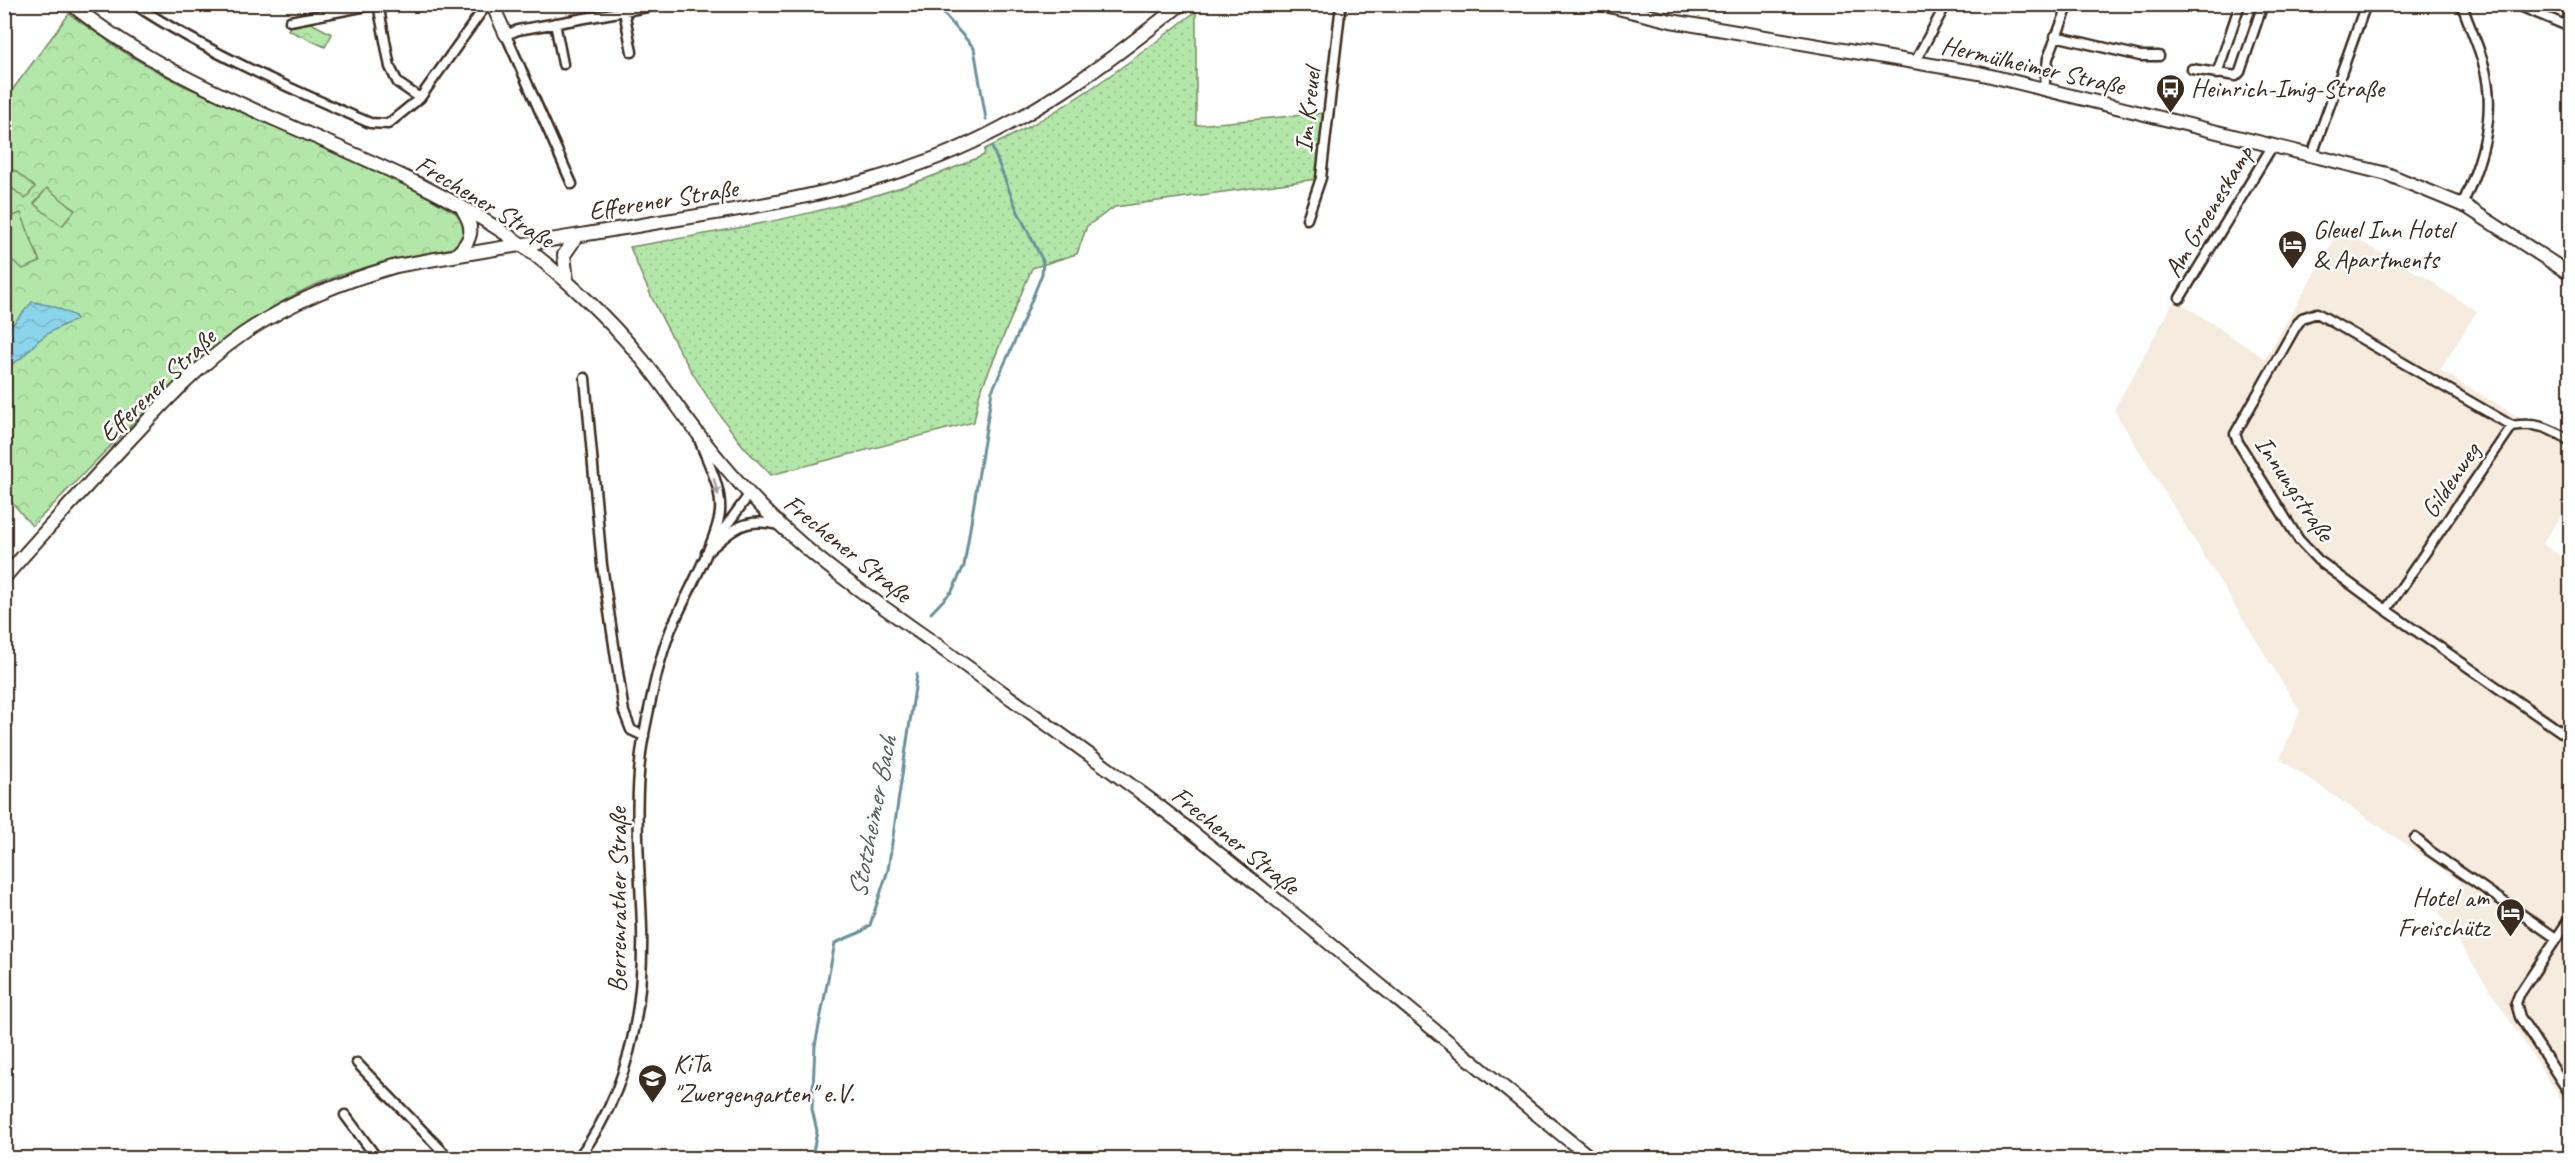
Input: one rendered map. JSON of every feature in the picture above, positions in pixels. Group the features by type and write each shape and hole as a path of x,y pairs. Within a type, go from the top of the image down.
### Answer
{"main road":[{"name":"Frechener Straße","path":"71,4 135,50 172,72 389,170 462,209 522,245 567,281 638,354 696,433 749,495 780,525 856,590 1040,719 1204,841 1591,1158"},
{"path":"492,4 506,35"},
{"name":"Efferener Straße","path":"4,578 38,538 176,390 243,334 307,297 341,282 396,266 800,198 858,183 935,158 973,142 1038,107 1155,26 1181,4"},
{"name":"Hermülheimer Straße","path":"1601,4 1671,21 1979,73 2387,174 2463,205 2571,274"},
{"path":"456,255 471,236 470,224 462,209"},
{"path":"567,281 564,255 577,236"}],"street":[{"path":"134,4 169,28 227,59 370,123 388,124 420,98 487,4"},
{"path":"290,21 378,4 390,67 398,83 420,98"},
{"path":"572,184 506,35 518,30 664,4"},
{"name":"Im Kreuel","path":"1307,219 1321,178 1341,4"},
{"path":"1915,62 1946,4"},
{"path":"2044,89 2048,58 2069,4"},
{"path":"2217,74 2240,4"},
{"path":"2192,69 2230,77 2236,76 2240,72 2263,4"},
{"path":"2312,155 2366,4"},
{"path":"2462,4 2484,64 2489,100 2481,159 2463,205"},
{"path":"2515,4 2571,27"},
{"path":"630,9 632,52"},
{"path":"555,23 563,64"},
{"path":"2055,36 2140,56 2159,56"},
{"name":"Am Groeneskamp","path":"2180,298 2273,146"},
{"name":"Innungstraße","path":"2512,426 2318,313 2302,318 2296,326 2237,427 2238,442 2299,540 2318,560 2571,738"},
{"path":"585,378 602,565 624,712 631,730 644,736"},
{"name":"Gildenweg","path":"2386,610 2512,426 2526,423 2542,425 2571,441"},
{"name":"Berrenrather Straße","path":"578,1158 602,1124 621,1083 638,1012 642,930 637,793 644,736 670,632 706,553 719,515 720,504 715,482 696,433"},
{"name":"Berrenrather Straße","path":"706,553 749,495"},
{"name":"Berrenrather Straße","path":"706,553 733,529 744,524 766,522 780,525"},
{"path":"2415,838 2430,851 2556,938"},
{"path":"2571,918 2518,994 2516,1003 2520,1017 2571,1094"},
{"path":"357,1063 449,1158"},
{"path":"345,1115 377,1158"}],"shaded area":[{"path":"2340,230 2437,284 2436,286 2477,311 2440,370 2570,448 2570,503 2542,544 2570,562 2570,1113 2439,912 2461,882 2280,759 2300,711 2114,410 2175,299 2265,359"}],"green space":[{"path":"1196,11 1196,125 1323,113 1317,179 1115,207 1087,226 1077,254 1032,268 979,395 974,422 771,475 739,441 692,372 664,323 630,247 810,213 942,173 984,155 985,149 1041,120 1095,86"},
{"path":"69,14 130,56 182,85 397,180 460,216 465,232 460,245 453,248 343,274 308,288 270,309 233,335 162,395 32,526 5,494 4,101"},
{"path":"309,22 332,34 325,47 288,30 290,26"},
{"path":"14,170 35,187 25,199 5,182"},
{"path":"47,188 75,210 62,226 34,204"},
{"path":"21,213 40,262 23,269 8,257 4,257 5,219"}],"water":[{"path":"32,302 53,306 75,316 76,320 47,334 19,359 5,367 5,328 14,323"}],"waterway":[{"name":"Stotzheimer Bach","path":"935,4 974,48 986,119"},
{"name":"Stotzheimer Bach","path":"931,613 952,591 964,566 992,391 1042,274 1043,261 1017,210 992,147"},
{"name":"Stotzheimer Bach","path":"812,1158 817,1131 812,1109 815,1046 835,943 861,932 870,925 888,870 917,674"}],"place":[{"name":"Heinrich-Imig-Straße","path":"2170,114"},
{"name":"Gleuel Inn Hotel & Apartments","path":"2292,270"},
{"name":"Hotel am Freischütz","path":"2510,938"},
{"name":"KiTa \"Zwergengarten\" e.V.","path":"652,1104"}]}
